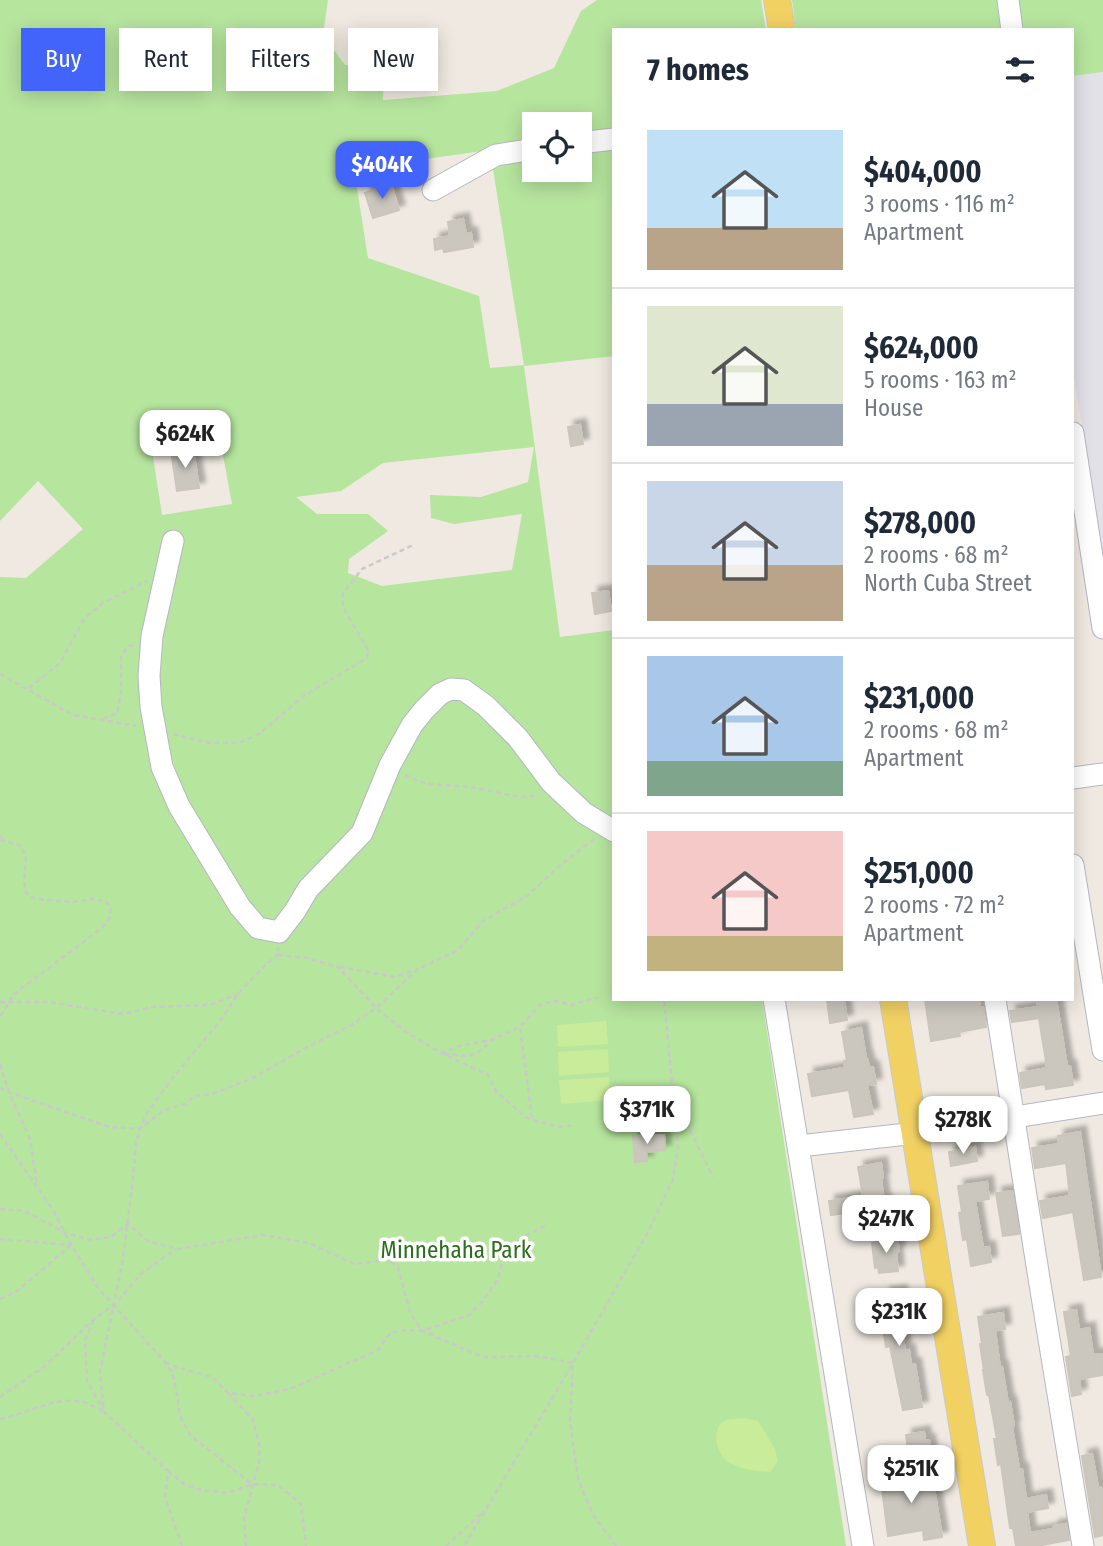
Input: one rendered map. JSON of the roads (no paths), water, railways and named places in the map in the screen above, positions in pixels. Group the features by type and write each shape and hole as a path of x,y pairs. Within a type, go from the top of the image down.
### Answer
{"main road":[{"path":"777,0 782,28"},
{"path":"893,1001 982,1546"}],"street":[{"path":"1008,0 1012,28"},
{"path":"592,142 612,139"},
{"path":"433,190 496,155 522,151"},
{"path":"1074,440 1103,628"},
{"path":"173,541 152,636 149,676 151,707 162,767 179,806 240,907 258,928 279,932 308,888 362,833 395,755 412,725 440,694 451,689 464,690 475,697 502,721 551,782 584,813 611,830"},
{"path":"1074,778 1103,774"},
{"path":"1074,871 1103,1050"},
{"path":"774,1001 863,1546"},
{"path":"995,1001 1083,1546"},
{"path":"799,1146 916,1133 1103,1103"}],"park label":[{"name":"Minnehaha Park","path":"456,1250"}]}
